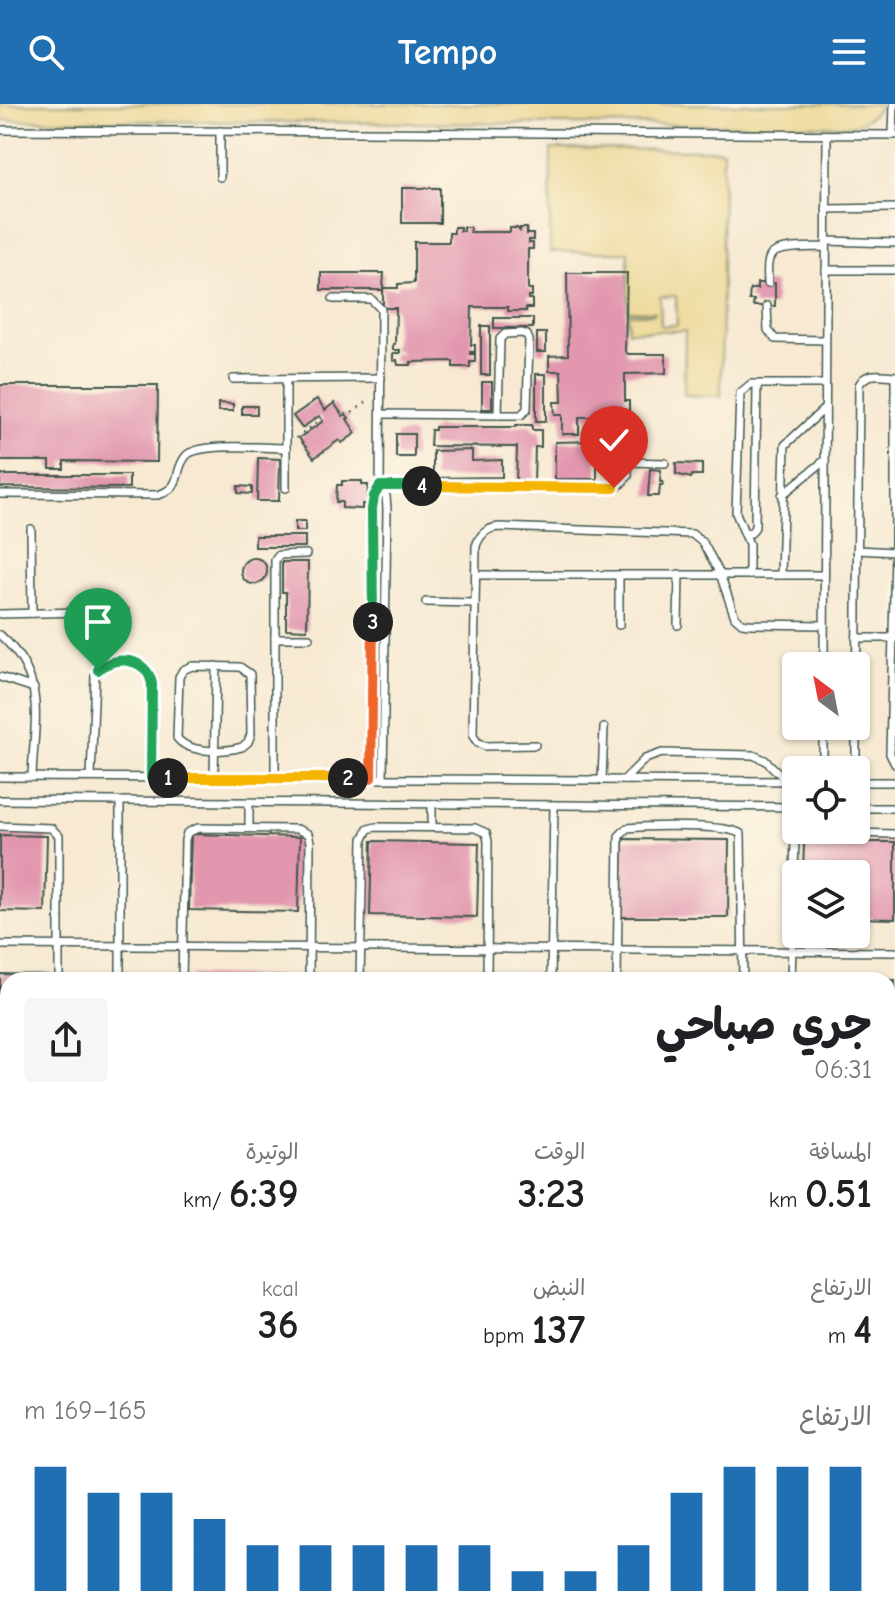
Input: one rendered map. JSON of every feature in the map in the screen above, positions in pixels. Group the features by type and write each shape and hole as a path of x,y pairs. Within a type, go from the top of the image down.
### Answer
{"lane":[{"path":"0,130 894,135 894,104"},
{"path":"220,131 220,177"},
{"path":"824,652 827,135"},
{"path":"826,209 895,208"},
{"path":"768,283 769,258 781,249 826,244 895,243"},
{"path":"826,270 895,270"},
{"path":"333,299 371,299 379,304 380,486 387,502 383,779"},
{"path":"767,306 768,330 775,339 825,340"},
{"path":"381,414 498,415 521,415 527,409 529,340 525,334 505,334 500,339 498,415"},
{"path":"856,652 859,385 870,375 895,376 894,638 890,754 895,764"},
{"path":"233,379 381,378"},
{"path":"286,379 286,488"},
{"path":"749,575 749,547 736,513 739,396 744,387 757,385 824,384"},
{"path":"745,534 751,533 755,527 757,385"},
{"path":"781,575 785,445 824,409"},
{"path":"380,486 614,488 627,480 629,423"},
{"path":"0,494 158,495 175,484 184,458 196,449 286,447"},
{"path":"738,454 755,454"},
{"path":"782,495 824,461"},
{"path":"629,462 665,463"},
{"path":"371,778 372,509 380,486"},
{"path":"31,529 32,613"},
{"path":"535,745 485,746 473,736 478,541 489,529 687,532 701,539 720,574 733,612 742,623 823,625"},
{"path":"857,550 895,552"},
{"path":"275,778 275,558 279,555 306,554"},
{"path":"678,625 679,574"},
{"path":"476,575 823,575"},
{"path":"619,575 619,625"},
{"path":"373,596 385,596"},
{"path":"426,602 475,603"},
{"path":"0,614 125,611"},
{"path":"0,635 24,661 34,688 32,777"},
{"path":"275,638 309,638"},
{"path":"856,638 894,638"},
{"path":"91,777 95,676 109,663 131,661 142,665 151,678 151,778"},
{"path":"192,666 244,668 250,674 252,684 248,742 239,749 214,749 188,748 180,742 176,732 181,673 192,666"},
{"path":"214,778 216,666"},
{"path":"0,677 34,688"},
{"path":"602,780 604,728"},
{"path":"624,780 645,759 662,753 753,755 765,760 782,776"},
{"path":"0,777 782,780"},
{"path":"870,782 895,782"},
{"path":"0,800 782,807"},
{"path":"120,802 120,972"},
{"path":"249,803 249,828"},
{"path":"432,804 432,827"},
{"path":"551,972 554,805"},
{"path":"672,806 672,827"},
{"path":"870,808 895,808"},
{"path":"0,826 47,827 58,833 59,972"},
{"path":"360,972 365,832 376,827 479,829 487,837 487,972"},
{"path":"617,972 619,836 627,828 672,827 735,829 741,834 743,972"},
{"path":"182,972 187,833 198,828 301,830 308,834 309,972"},
{"path":"870,833 895,834"},
{"path":"791,972 795,844"},
{"path":"0,945 895,952"}],"path":[{"path":"352,413 381,391"},
{"path":"286,447 320,420"}],"sand":[{"path":"0,104 881,104 867,119 848,126 0,120"},
{"path":"551,149 723,150 721,396 684,395 685,331 628,331 628,314 655,312 628,311 628,252 550,252","holes":["676,296 677,325 661,326 660,297"]}],"building":[{"path":"402,188 440,188 440,223 402,223"},
{"path":"454,227 460,227 463,231 463,227 470,227 470,232 510,232 510,228 520,231 520,228 527,228 527,234 533,234 533,240 529,243 533,243 533,249 528,249 528,289 532,289 532,296 528,299 532,299 532,308 508,311 508,307 472,307 471,345 475,345 475,352 470,354 475,354 475,362 470,362 470,367 453,367 453,361 398,365 397,360 393,361 393,353 400,353 400,350 393,350 396,308 383,308 383,290 321,290 321,273 384,273 383,288 414,283 414,242 449,242 449,233 454,233"},
{"path":"567,273 627,273 625,351 628,354 666,354 666,373 625,374 625,401 629,401 629,416 623,416 623,421 618,421 618,442 606,442 606,417 579,417 579,434 562,434 562,415 555,415 554,402 562,402 561,371 549,371 549,356 568,355"},
{"path":"757,283 775,283 775,306 753,306 754,300 749,300 750,289 757,289"},
{"path":"494,318 533,318 533,328 494,328"},
{"path":"481,326 490,326 490,375 481,375"},
{"path":"537,333 546,333 546,352 537,352"},
{"path":"536,374 546,374 546,421 536,421"},
{"path":"482,382 492,382 492,409 482,409"},
{"path":"0,385 158,385 157,462 64,461 64,469 50,469 50,461 0,461"},
{"path":"317,399 325,410 334,403 343,416 346,414 349,418 356,433 342,443 339,440 314,458 299,438 323,421 319,416 302,428 293,416"},
{"path":"218,403 233,404 233,411 218,411"},
{"path":"242,406 257,406 257,414 242,414"},
{"path":"532,425 532,430 541,430 541,447 535,447 534,482 516,482 517,447 430,446 431,430 435,427"},
{"path":"396,434 414,434 414,457 396,457"},
{"path":"597,441 597,479 555,479 555,442"},
{"path":"472,450 472,461 502,460 502,477 433,478 433,451"},
{"path":"258,458 280,459 279,501 257,501"},
{"path":"676,463 702,464 702,475 692,475 691,478 676,474"},
{"path":"650,469 661,470 660,482 663,485 660,485 659,496 648,496"},
{"path":"0,475 129,475 129,488 0,487"},
{"path":"342,481 362,481 362,485 368,485 367,504 362,504 362,509 342,508 342,502 336,502 337,485 342,485"},
{"path":"238,486 252,487 252,494 238,493"},
{"path":"295,521 305,521 305,531 295,531"},
{"path":"255,536 305,536 305,547 255,547"},
{"path":"254,558 263,562 267,571 263,580 254,584 245,580 241,571 245,562"},
{"path":"282,562 308,562 307,630 286,629"},
{"path":"191,834 300,837 298,912 189,910"},
{"path":"0,835 47,836 45,912 0,911"},
{"path":"623,839 729,840 728,917 621,917"},
{"path":"372,841 479,843 477,917 370,915"},
{"path":"895,842 895,919 870,918 870,860 803,860 804,844"}],"route":[{"path":"98,670 116,661 131,661 142,665 149,673 152,684 151,778 371,778 372,509 380,486 614,488"}]}
